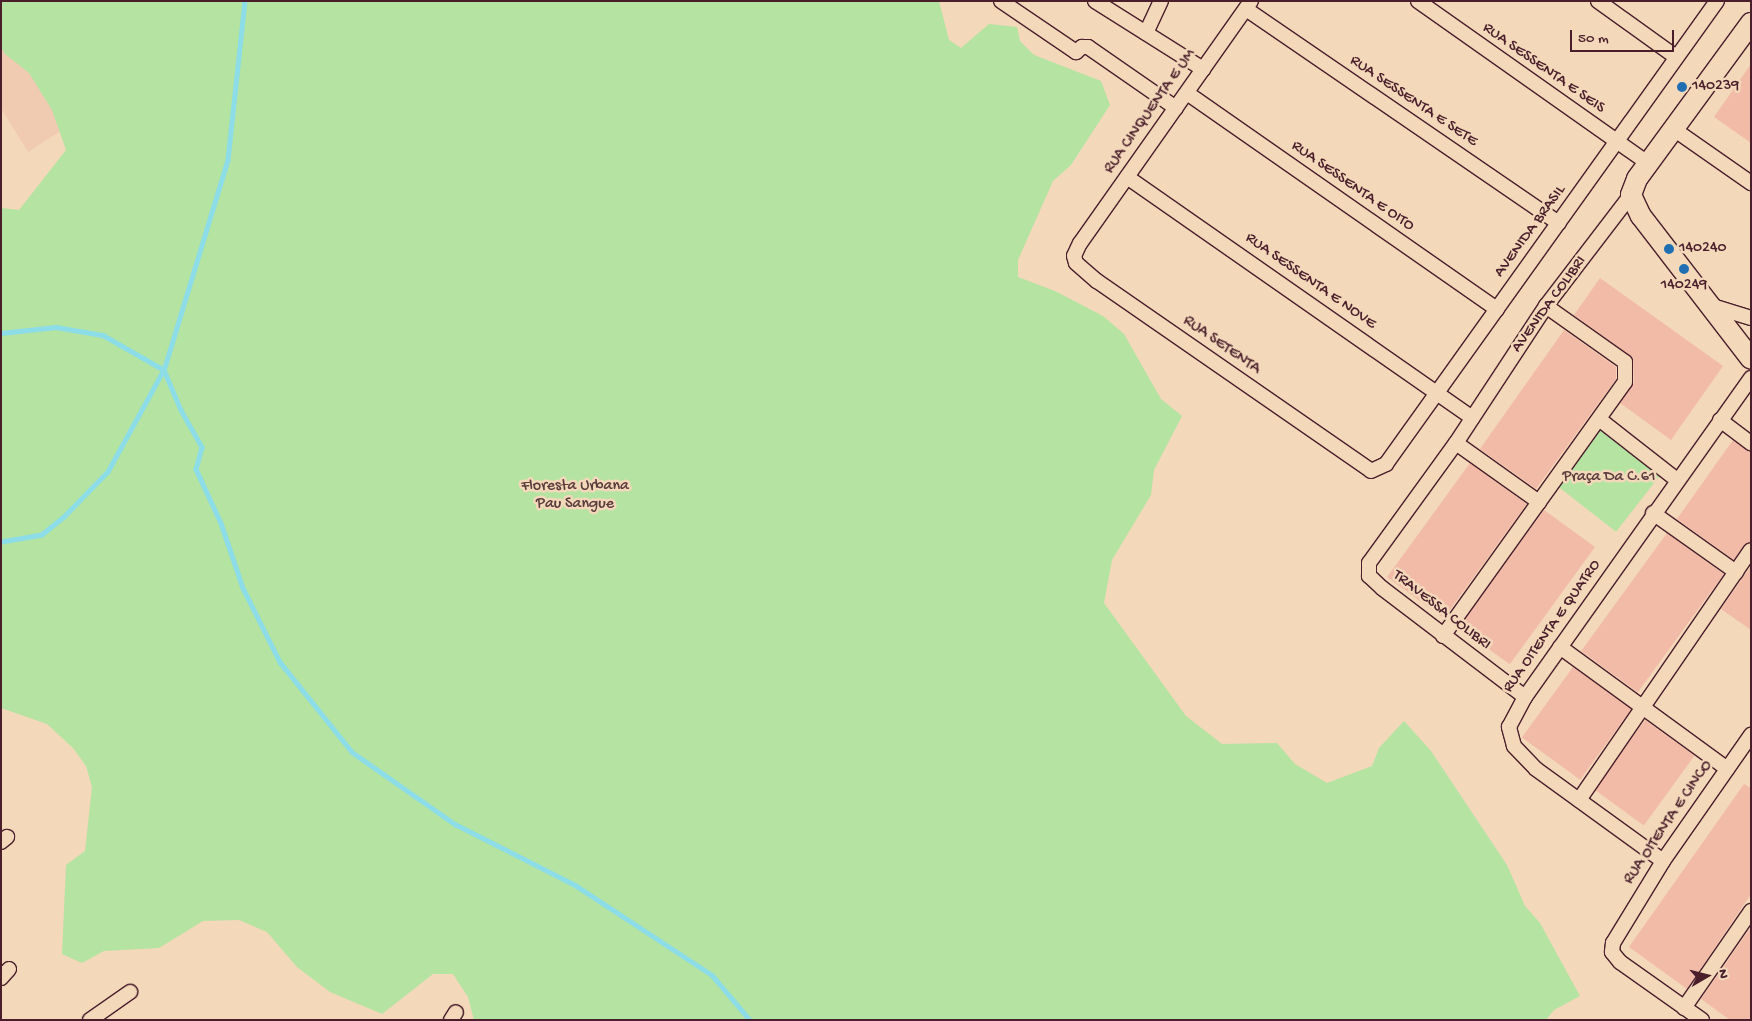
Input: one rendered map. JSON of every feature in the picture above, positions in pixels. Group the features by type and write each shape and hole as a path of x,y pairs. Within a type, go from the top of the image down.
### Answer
{"main road":[{"name":"AVENIDA COLIBRI","path":"1639,180 1751,23"},
{"path":"1639,180 1641,216 1751,359"}],"street":[{"path":"1001,1 1076,52 1082,46 1088,47 1176,108"},
{"path":"1095,1 1203,69"},
{"path":"1146,33 1161,1"},
{"name":"RUA SESSENTA E SEIS","path":"1418,1 1617,143 1639,180"},
{"path":"1598,1 1676,57"},
{"name":"AVENIDA BRASIL","path":"1365,469 1371,471 1386,464 1717,1"},
{"name":"RUA CINQUENTA E UM","path":"1080,243 1248,5"},
{"name":"RUA SESSENTA E SETE","path":"1248,5 1559,224"},
{"name":"RUA SESSENTA E OITO","path":"1186,93 1497,309"},
{"path":"1675,130 1751,183"},
{"name":"RUA SESSENTA E NOVE","path":"1127,177 1438,392 1472,418"},
{"name":"AVENIDA COLIBRI","path":"1472,418 1546,306 1639,180"},
{"name":"RUA SETENTA","path":"1080,243 1074,256 1083,270 1365,469"},
{"path":"1709,304 1751,318"},
{"path":"1443,636 1625,382 1627,366 1546,306"},
{"name":"RUA OITENTA E QUATRO","path":"1663,861 1536,769 1514,746 1509,727 1525,697 1653,513 1751,378"},
{"name":"TRAVESSA COLIBRI","path":"1472,418 1456,443 1374,552 1368,570 1382,588 1525,697"},
{"path":"1599,419 1677,480"},
{"path":"1720,420 1751,444"},
{"path":"1456,443 1539,502"},
{"path":"1653,513 1736,572"},
{"path":"1579,800 1751,550"},
{"path":"1560,647 1727,769"},
{"name":"RUA OITENTA E CINCO","path":"1684,1008 1620,962 1612,952 1618,932 1663,861 1751,735"},
{"path":"1702,1020 1684,1008 1751,911"},
{"path":"90,1020 130,992"}],"shaded area":[{"path":"1,1 263,1 28,152 1,108"}],"green space":[{"name":"Floresta Urbana Pau Sangue","path":"1,1 939,1 949,40 961,48 989,24 1017,27 1020,41 1034,55 1101,81 1110,105 1071,165 1053,181 1018,260 1018,277 1055,291 1103,316 1124,334 1161,399 1182,416 1154,470 1151,495 1112,560 1104,603 1186,716 1222,744 1277,743 1295,764 1327,783 1372,766 1379,748 1404,721 1431,751 1507,865 1525,906 1540,923 1580,996 1554,1010 1546,1020 474,1020 468,997 453,974 433,974 382,1014 330,992 297,967 267,932 239,920 203,921 159,948 104,951 82,963 62,954 66,865 85,851 92,787 86,766 73,748 47,724 1,708 1,208 19,210 66,150 52,110 29,73 5,54 1,47"},
{"name":"Praça Da C.61","path":"1599,422 1663,472 1616,532 1552,482"}],"building":[{"path":"1751,64 1751,143 1714,117"},
{"path":"1600,278 1723,366 1671,440 1620,403 1634,383 1633,358 1574,315"},
{"path":"1564,330 1616,367 1616,379 1536,489 1480,449"},
{"path":"1733,440 1751,452 1751,541 1744,545 1734,560 1677,519"},
{"path":"1470,463 1527,504 1444,618 1387,577"},
{"path":"1544,510 1595,547 1510,664 1459,627"},
{"path":"1667,533 1724,574 1638,692 1581,651"},
{"path":"1751,566 1751,630 1721,609"},
{"path":"1573,667 1631,709 1580,780 1522,737"},
{"path":"1645,720 1694,756 1644,825 1594,790"},
{"path":"1744,784 1751,788 1751,894 1687,989 1629,947"},
{"path":"1751,927 1751,1020 1730,1020 1701,999"}],"waterway":[{"path":"245,1 228,160 164,370 181,410 202,447 196,469 221,523 243,588 280,662 352,752 455,824 575,885 712,975 750,1020"},
{"path":"1,333 56,327 103,335 164,370 108,472 64,517 42,535 1,542"}],"place":[{"name":"140239","path":"1682,87"},
{"name":"140240","path":"1669,249"},
{"name":"140249","path":"1684,269"}]}
